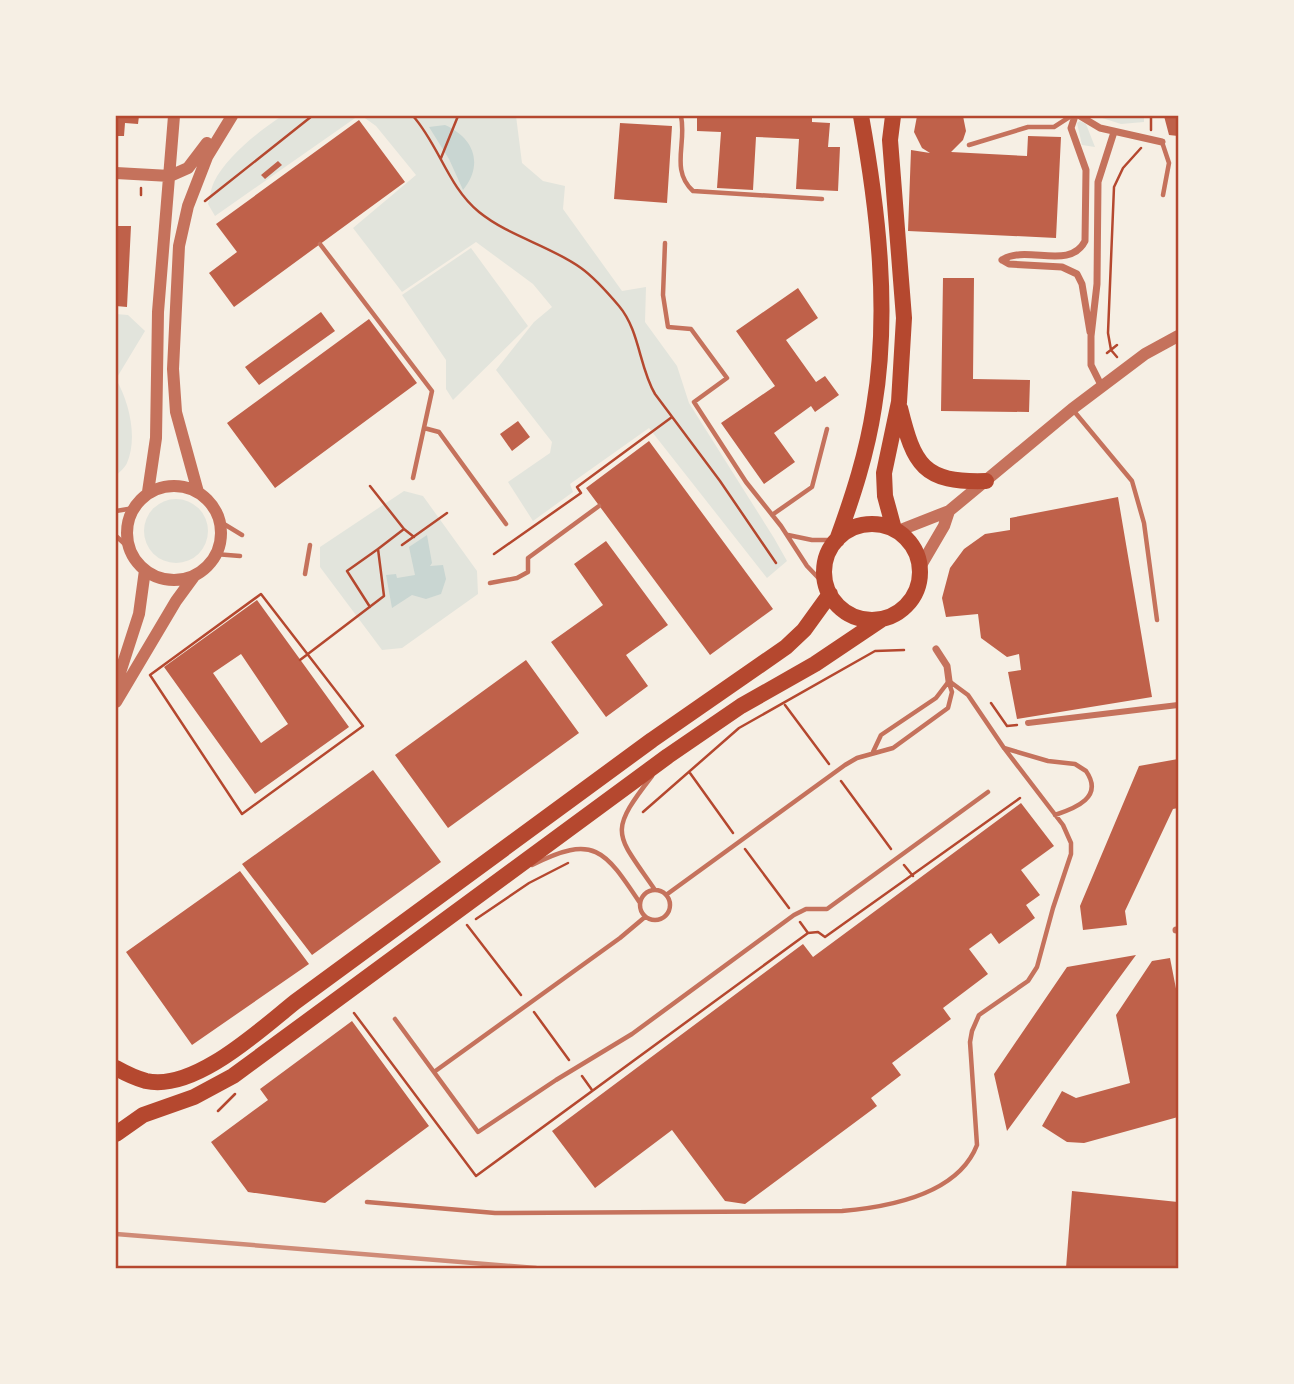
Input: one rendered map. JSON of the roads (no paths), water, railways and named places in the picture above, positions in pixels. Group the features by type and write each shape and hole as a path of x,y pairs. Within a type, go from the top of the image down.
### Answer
{"main road":[{"path":"861,116 878,242 881,334 878,374 870,430 856,486 824,570 828,591 841,608 867,620 882,619"},
{"path":"116,1134 143,1115 194,1097 233,1076 668,755 741,706 815,664 882,619 900,611 913,597 920,580 920,567 914,548 896,530 885,496 884,472 899,402 904,317 890,140 893,116"},
{"path":"899,402 914,454 925,468 944,478 986,481"},
{"path":"837,540 855,527 865,525 873,524 896,530"},
{"path":"116,1068 145,1081 174,1081 197,1072 241,1045 295,1002 652,740 786,646 804,630 828,591"}],"street":[{"path":"174,116 158,312 156,438 148,492 129,518 127,537 135,559 145,570 169,579 195,575"},
{"path":"116,173 170,176 188,168 231,116"},
{"path":"198,492 176,412 173,369 178,247 188,206 207,157 231,116"},
{"path":"1091,336 1082,284 1077,274 1062,267 1009,264 1002,260 1009,255 1073,254 1081,249 1086,241 1086,170 1071,128 1075,116 1100,128 1162,142"},
{"path":"1102,387 1091,365 1091,336 1097,284 1098,182 1114,132"},
{"path":"896,530 949,511 1072,409 1145,354 1178,336"},
{"path":"116,703 176,601 215,554 221,534 219,521 210,502 198,492 174,485 148,492"},
{"path":"920,567 944,526 949,511"},
{"path":"116,703 118,679 139,614 145,570"},
{"path":"936,649 947,667 949,681"},
{"path":"1028,723 1178,705"}],"lane":[{"path":"681,116 681,172 684,182 693,191 822,199"},
{"path":"969,145 1028,127 1054,127 1075,116"},
{"path":"1162,142 1169,163 1163,194"},
{"path":"666,243 663,295 668,327 691,329 727,378 694,402 746,482 828,591"},
{"path":"320,244 432,391 413,478"},
{"path":"1072,409 1132,481 1144,523 1157,620"},
{"path":"424,428 439,432 506,524"},
{"path":"772,515 813,487 827,429"},
{"path":"490,583 517,579 528,572 528,558 600,506"},
{"path":"116,511 134,508"},
{"path":"219,521 242,535"},
{"path":"788,535 812,540 837,540"},
{"path":"116,536 130,548"},
{"path":"305,574 310,545"},
{"path":"215,554 240,556"},
{"path":"367,1202 495,1213 802,1213 890,1206 957,1175 967,1164 977,1145 970,1042 975,1022 986,1008 1028,981 1041,958 1072,843 1068,833 968,695 949,681"},
{"path":"873,753 881,735 936,698 949,681"},
{"path":"666,895 835,772 857,758 893,748 948,708 952,692 949,681"},
{"path":"1004,748 1048,761 1075,764 1086,771 1091,781 1088,797 1075,809 1055,815"},
{"path":"655,890 647,892 640,902 640,911 653,920 665,915 670,903 666,895 655,890 623,843 621,831 627,808 668,755"},
{"path":"395,1019 478,1132 640,1028 794,915 806,909 827,909 988,792"},
{"path":"492,884 557,852 579,848 607,859 640,902"},
{"path":"434,1072 620,938 645,917"}],"railway":[{"path":"116,1234 536,1268"}]}
